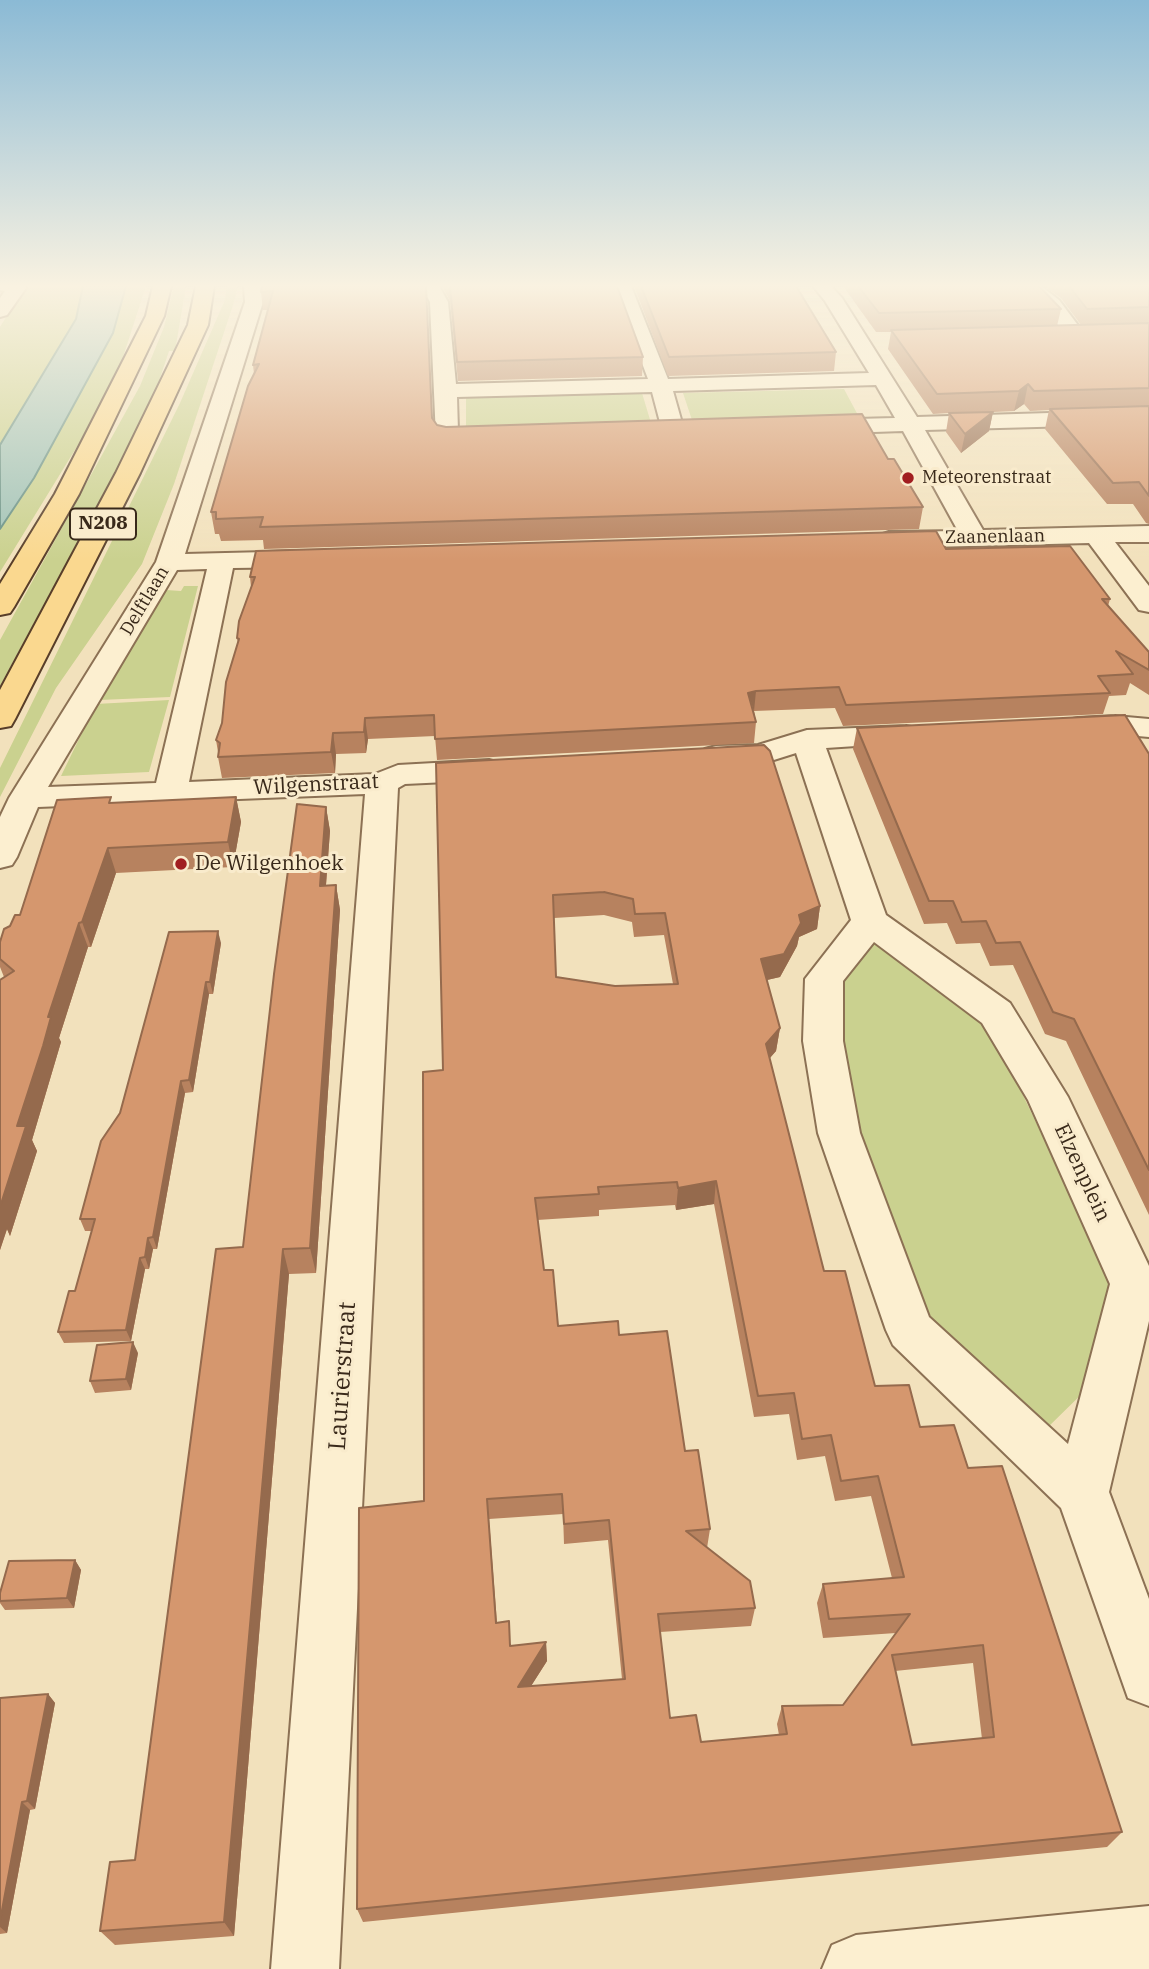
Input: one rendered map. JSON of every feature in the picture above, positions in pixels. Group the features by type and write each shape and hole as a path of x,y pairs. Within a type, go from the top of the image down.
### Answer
{"main road":[{"name":"N208","path":"0,607 67,494 124,378"},
{"name":"N208","path":"0,719 128,473 173,378"}],"street":[{"name":"Delftlaan","path":"0,857 25,798 169,562 229,378"},
{"path":"445,378 447,438 514,436"},
{"path":"658,378 673,430"},
{"path":"446,391 881,379 910,424 974,537"},
{"path":"795,427 1149,416"},
{"path":"647,431 701,429"},
{"name":"Zaanenlaan","path":"863,541 1149,534"},
{"path":"1096,535 1149,604"},
{"path":"169,562 334,558"},
{"path":"170,792 222,561"},
{"path":"1048,728 1115,725 1149,728"},
{"path":"691,758 761,754 807,739 941,733"},
{"path":"807,739 870,922 824,979 823,1041 839,1133 910,1329 1082,1492 1149,1677"},
{"name":"Wilgenstraat","path":"25,798 382,784 398,775 524,768"},
{"name":"Laurierstraat","path":"305,1969 382,784"},
{"name":"Elzenplein","path":"870,922 925,959 996,1013 1047,1097 1134,1284 1082,1492"},
{"path":"856,1969 1149,1939"}],"green space":[{"path":"0,378 40,378 0,445"},
{"path":"89,378 113,378 81,440 0,572 0,529 34,478"},
{"path":"143,378 165,379 0,686 0,640"},
{"path":"191,378 209,378 174,484 142,564 56,688 0,797 0,768"},
{"path":"844,389 859,417 692,420 683,393"},
{"path":"642,393 651,423 466,428 466,398"},
{"path":"184,586 198,586 170,697 99,700 166,590 181,591"},
{"path":"169,700 149,772 61,776 96,704"},
{"path":"870,922 986,1018 1112,1281 1093,1383 1045,1430 914,1309 835,1067 833,983"}],"water":[{"path":"40,378 89,378 34,478 0,529 0,445"}],"building":[{"path":"252,378 430,378 432,418 437,425 446,427 862,414 888,459 894,459 923,507 260,527 263,517 216,519 216,512 211,512"},
{"path":"925,378 1149,378 1149,388 1034,391 1028,384 1019,391 937,394"},
{"path":"1149,406 1149,496 1139,482 1113,483 1050,409"},
{"path":"993,412 965,434 949,413"},
{"path":"936,531 946,549 1070,546 1110,599 1102,599 1149,652 1149,670 1116,651 1133,674 1098,676 1110,693 846,705 839,687 756,691 748,693 756,722 435,739 434,715 365,718 364,732 333,733 331,752 218,757 220,743 216,740 222,723 226,682 239,639 239,621 255,577 250,577 256,551"},
{"path":"1125,715 1149,754 1149,1170 1074,1019 1053,1012 1020,942 996,943 986,921 962,922 953,901 929,901 857,728"},
{"path":"764,745 770,751 820,906 799,915 801,923 784,954 761,959 780,1028 766,1044 824,1271 845,1271 875,1386 909,1385 920,1427 954,1425 968,1468 1002,1466 1122,1832 357,1909 359,1508 424,1501 423,1072 443,1070 436,763","holes":["604,892 633,899 635,914 665,913 678,984 615,986 556,977 553,895","716,1181 758,1396 794,1393 802,1439 831,1435 841,1481 878,1476 904,1577 823,1584 829,1619 910,1614 843,1705 782,1706 787,1734 701,1742 696,1715 670,1718 658,1614 755,1608 750,1581 686,1531 710,1529 698,1450 685,1451 667,1331 619,1335 618,1321 558,1326 553,1270 544,1270 535,1198 599,1194 598,1187 677,1182 678,1188","562,1494 564,1524 609,1520 625,1679 518,1687 546,1642 510,1646 509,1621 496,1623 487,1499","983,1645 994,1737 912,1745 892,1655"]},
{"path":"111,797 109,803 236,797 228,842 108,848 82,922 79,923 48,1017 51,1017 43,1046 17,1126 26,1126 0,1207 0,980 14,971 0,959 0,942 4,929 10,926 15,915 20,915 57,800"},
{"path":"297,804 326,807 320,886 336,885 310,1248 283,1249 224,1922 100,1931 110,1862 135,1860 216,1249 243,1247 274,974"},
{"path":"218,931 189,1080 181,1081 153,1237 148,1238 145,1257 140,1258 126,1330 58,1332 69,1291 75,1291 95,1219 80,1219 101,1141 120,1113 169,932"},
{"path":"133,1342 126,1379 90,1381 97,1345"},
{"path":"75,1560 67,1598 0,1601 9,1561"},
{"path":"48,1694 27,1801 22,1802 0,1921 0,1698"}],"place":[{"name":"Meteorenstraat","path":"908,478"},
{"name":"De Wilgenhoek","path":"181,864"}]}
